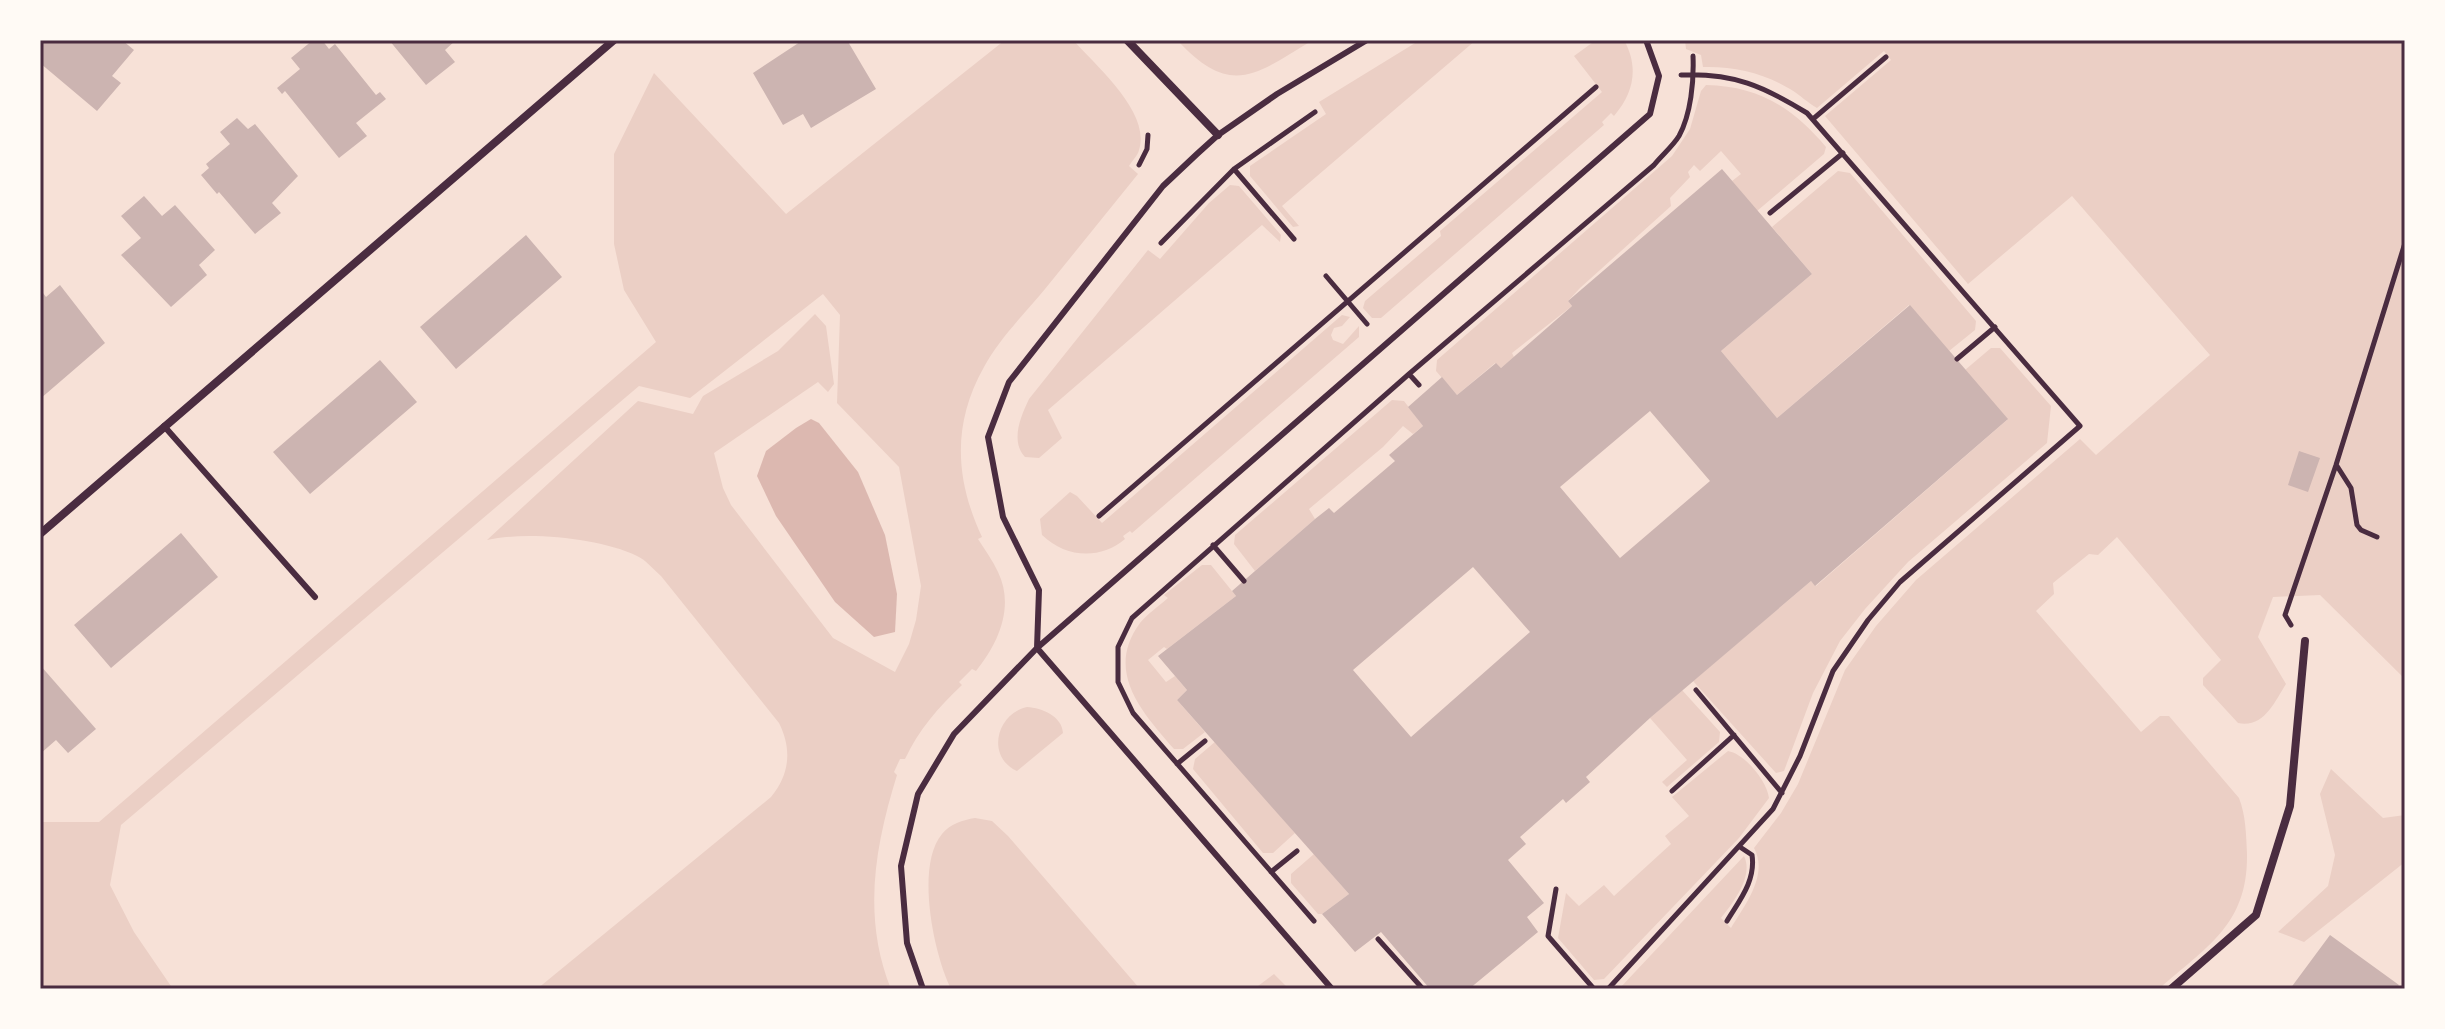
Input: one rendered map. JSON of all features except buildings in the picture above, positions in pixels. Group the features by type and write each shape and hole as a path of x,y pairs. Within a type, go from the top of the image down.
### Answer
{"street":[{"path":"41,531 614,40"},
{"path":"1127,40 1218,135"},
{"path":"2171,989 2256,915 2290,806 2305,641"}],"lane":[{"path":"1332,989 1037,648 1039,590 1003,517 988,437 1009,382 1163,186 1218,135 1277,94 1367,40"},
{"path":"923,989 907,943 901,866 918,794 954,734 1037,648 1650,114 1659,76 1646,40"},
{"path":"164,426 315,597"}],"path":[{"path":"1314,921 1133,713 1118,682 1118,647 1132,618 1213,545 1654,165 1679,136 1694,75 1693,56"},
{"path":"1813,119 1886,57"},
{"path":"1608,989 1773,809 1800,756 1833,671 1868,620 1900,582 2080,426 1807,113 1758,85 1730,78 1659,76"},
{"path":"1099,516 1596,87"},
{"path":"1161,243 1234,169 1315,112"},
{"path":"1139,165 1147,149 1148,135"},
{"path":"1770,213 1843,153"},
{"path":"1234,169 1294,239"},
{"path":"2305,641 2285,615 2336,465 2405,243"},
{"path":"1326,276 1367,324"},
{"path":"1957,359 1995,327"},
{"path":"1409,374 1419,385"},
{"path":"2336,465 2351,488 2357,525 2377,537"},
{"path":"1213,545 1244,581"},
{"path":"1696,690 1782,793"},
{"path":"1672,791 1734,735"},
{"path":"1177,764 1205,741"},
{"path":"1727,921 1748,886 1754,868 1752,855 1740,847"},
{"path":"1271,872 1297,851"},
{"path":"1556,889 1548,936 1594,989"},
{"path":"1378,939 1423,989"}],"shaded area":[{"path":"1005,40 1073,40 1119,90 1137,120 1141,135 1139,150 1129,166 1138,174 997,346 966,409 962,431 962,473 966,494 982,537 978,539 1003,585 1004,612 997,637 984,660 976,671 972,669 959,682 962,685 930,719 894,772 897,775 878,855 874,908 882,962 891,989 537,989 771,797 785,770 786,742 779,723 661,576 643,560 622,550 563,538 522,536 487,540 638,401 693,414 703,396 778,351 815,314 826,326 834,384 828,392 818,382 714,453 731,505 833,638 895,672 909,644 921,586 899,467 837,403 840,315 823,294 690,398 639,386 121,825 110,885 134,932 173,989 40,989 40,822 99,822 656,342 624,290 614,244 614,154 654,73 786,214"},
{"path":"1177,40 1313,40 1259,71 1228,75 1196,58"},
{"path":"1420,40 1476,40 1282,206 1299,226 1293,227 1250,176 1250,166 1326,114 1319,102"},
{"path":"1596,40 1624,40 1632,60 1630,89 1614,116 1611,113 1602,122 1604,125 1381,318 1372,318 1363,308 1365,301 1441,236 1440,231 1602,92 1574,56"},
{"path":"1685,40 2405,40 2405,679 2320,595 2273,597 2258,637 2286,684 2261,718 2247,724 2238,723 2203,685 2203,678 2221,660 2117,537 2098,555 2089,554 2053,583 2054,594 2036,611 2141,732 2160,716 2169,716 2239,798 2247,854 2240,899 2221,932 2159,989 1619,989 1744,856 1744,880 1721,918 1731,928 1757,879 1758,858 1754,848 1781,813 1798,784 1845,670 1876,626 1916,580 2080,439 2096,455 2210,355 2072,196 1968,284 1825,116 1891,60 1884,51 1817,108 1780,83 1759,75 1737,69 1703,67 1701,55 1686,49"},
{"path":"1706,85 1742,90 1774,102 1814,133 1826,147 1824,154 1757,211 1732,181 1741,174 1721,151 1700,171 1694,165 1688,172 1690,177 1670,198 1671,206 1580,288 1568,301 1572,306 1512,353 1514,357 1501,368 1495,363 1457,395 1436,371 1437,360 1672,156 1690,129 1701,91"},
{"path":"1838,171 1850,173 1976,321 1975,330 1949,351 1909,305 1777,418 1721,351 1812,274 1772,227"},
{"path":"1230,185 1239,186 1281,235 1280,242 1262,225 1048,410 1062,438 1039,458 1025,457 1018,444 1018,436 1029,399 1148,250 1160,259 1209,203"},
{"path":"1342,315 1350,317 1342,326 1334,328 1331,335 1333,340 1343,344 1359,326 1359,337 1132,533 1130,531 1123,536 1125,539 1105,550 1083,554 1051,543 1042,535 1040,519 1070,492 1102,523"},
{"path":"1991,348 2000,348 2051,406 2047,443 1908,562 1865,609 1840,641 1813,693 1784,771 1776,773 1693,681 1811,581 1816,586 2007,420 1965,370"},
{"path":"1392,400 1404,401 1423,426 1413,434 1403,426 1383,447 1309,509 1315,519 1255,571 1234,544 1235,535"},
{"path":"811,419 819,423 858,472 885,535 897,594 895,632 874,637 835,602 776,516 757,476 766,451"},
{"path":"1202,565 1211,565 1236,596 1148,660 1166,682 1175,676 1187,690 1177,700 1205,732 1183,749 1174,749 1132,691 1126,658 1130,641 1140,623 1168,598 1164,595"},
{"path":"1682,690 1720,732 1719,742 1667,787 1662,782 1687,760 1650,718"},
{"path":"1027,707 1050,714 1059,722 1063,733 1017,771 1007,765 1001,756 999,736 1008,718"},
{"path":"1216,741 1295,833 1273,853 1263,853 1193,769 1195,759"},
{"path":"1728,751 1741,757 1754,769 1769,798 1739,838 1604,979 1594,980 1558,938 1566,893 1579,906 1604,885 1614,896 1671,844 1665,836 1689,816 1672,797"},
{"path":"2331,769 2383,818 2405,815 2405,862 2304,942 2278,932 2328,886 2335,855 2320,794"},
{"path":"975,818 992,821 1008,836 1140,989 951,989 939,955 930,911 930,867 934,848 942,834 957,823"},
{"path":"1314,854 1349,894 1322,914 1318,914 1291,883 1291,874"},
{"path":"1274,974 1289,989 1254,989"}]}
